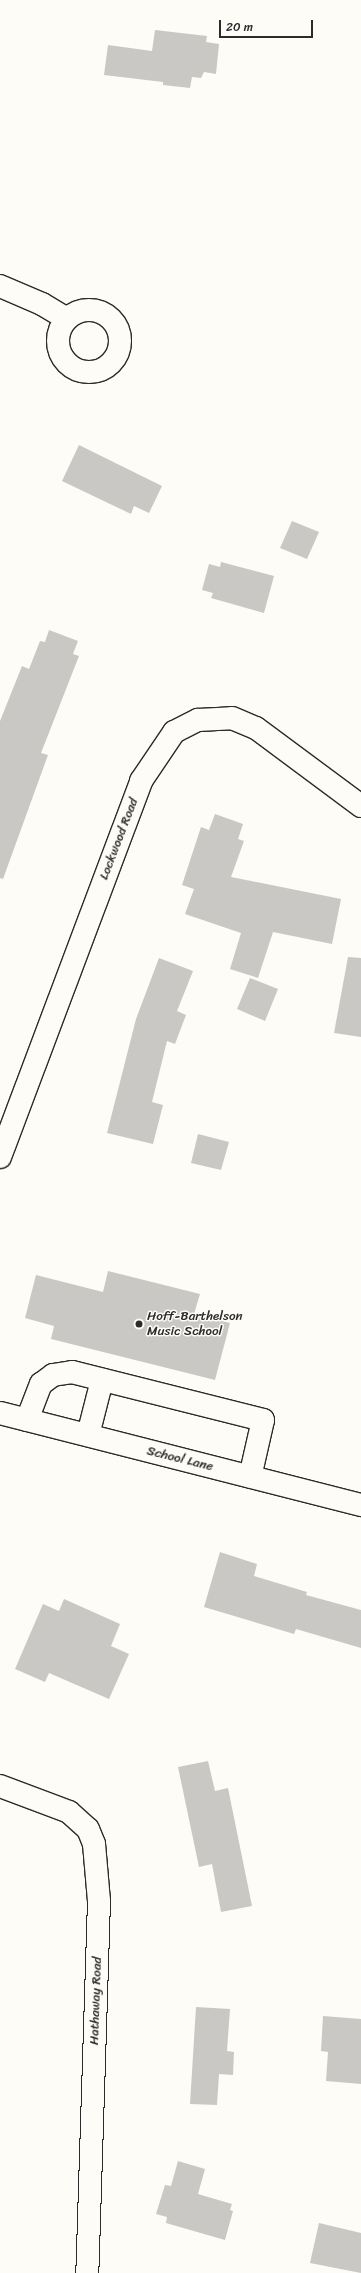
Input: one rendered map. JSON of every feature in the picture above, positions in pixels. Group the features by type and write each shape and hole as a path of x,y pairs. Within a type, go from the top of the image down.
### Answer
{"street":[{"path":"0,286 42,304 67,319"},
{"name":"Lockwood Road","path":"0,1157 141,781 174,732 198,720 232,718 263,732 361,806"},
{"path":"27,1420 41,1384 52,1375 72,1372 263,1420 250,1477"},
{"path":"88,1436 102,1380"},
{"name":"School Lane","path":"0,1413 361,1506"},
{"name":"Hathaway Road","path":"0,1786 69,1812 88,1829 94,1844 99,1900 87,2273"}],"building":[{"path":"155,30 207,36 206,42 219,44 216,74 204,72 201,78 192,77 190,88 163,85 163,82 104,75 108,45 152,51"},
{"path":"79,445 162,486 149,513 134,506 131,514 62,481"},
{"path":"292,521 319,532 307,559 280,548"},
{"path":"221,562 274,576 264,613 211,598 213,593 202,590 209,564 220,567"},
{"path":"49,630 78,641 73,654 79,656 41,753 48,755 3,879 0,878 0,721 22,666 29,669 40,641 45,642"},
{"path":"215,814 243,824 238,839 244,841 231,877 341,899 332,944 273,932 258,978 230,969 241,933 185,914 194,889 182,885 201,827 209,830"},
{"path":"348,957 361,958 361,1037 334,1033"},
{"path":"159,958 193,971 177,1011 186,1015 175,1044 167,1041 152,1102 163,1105 153,1144 107,1133 136,1019"},
{"path":"250,978 278,989 265,1021 237,1009"},
{"path":"198,1134 229,1142 221,1170 191,1163"},
{"name":"Hoff-Barthelson Music School","path":"108,1271 200,1294 194,1314 230,1323 215,1380 51,1339 54,1326 25,1318 36,1275 103,1292"},
{"path":"220,1552 257,1564 254,1576 307,1592 306,1595 361,1610 361,1648 296,1629 294,1634 204,1607"},
{"path":"64,1599 120,1624 111,1646 129,1654 109,1699 49,1673 45,1682 15,1669 43,1604 59,1611"},
{"path":"208,1761 215,1791 228,1788 252,1906 221,1912 212,1864 199,1867 178,1767"},
{"path":"196,2007 230,2009 227,2051 234,2052 233,2075 219,2074 217,2105 190,2104"},
{"path":"323,2016 361,2019 361,2084 326,2081 328,2052 321,2051"},
{"path":"178,2161 205,2169 198,2194 232,2204 230,2210 233,2211 225,2240 166,2223 167,2217 156,2214 165,2185 171,2186"},
{"path":"319,2223 361,2233 361,2273 310,2263"}],"place":[{"name":"Hoff-Barthelson Music School","path":"139,1324"}]}
